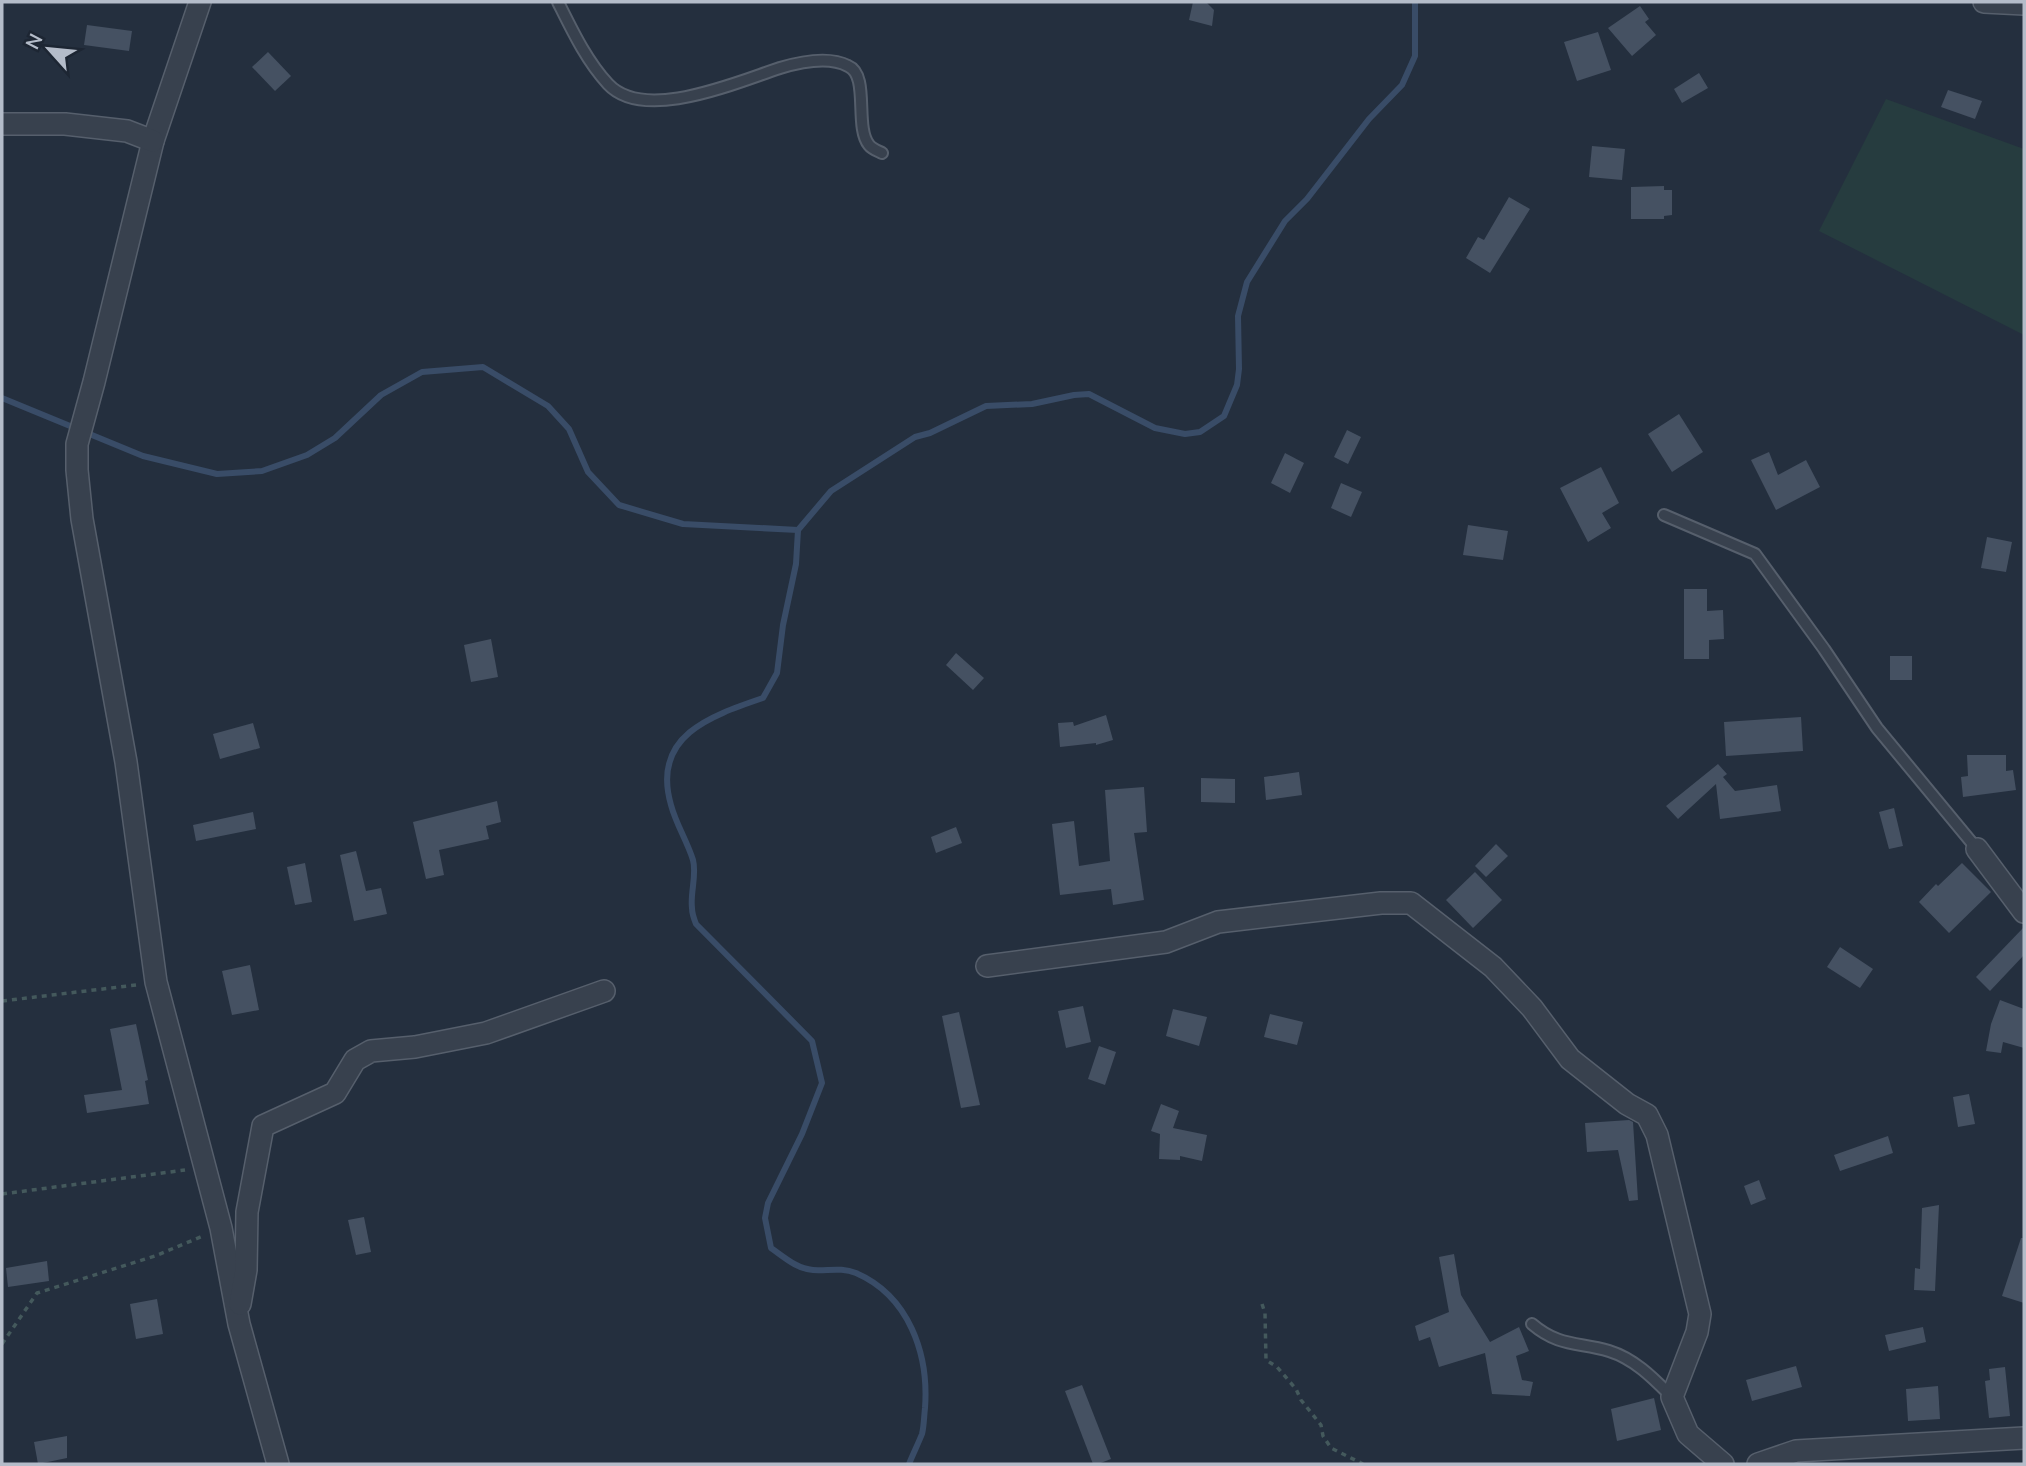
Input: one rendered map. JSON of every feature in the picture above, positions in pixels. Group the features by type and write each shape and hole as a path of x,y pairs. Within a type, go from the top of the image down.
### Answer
{"street":[{"path":"200,2 153,141 77,444 82,519 126,762 156,982 221,1228 238,1319 278,1464"},
{"path":"1984,2 2024,4"},
{"path":"2,124 65,124 127,131 153,141"},
{"path":"1977,849 2024,912"},
{"path":"987,966 1166,942 1218,922 1381,903 1411,903 1493,967 1532,1008 1570,1059 1628,1104 1647,1115 1657,1135 1700,1314 1697,1332 1672,1397 1688,1434 1723,1464"},
{"path":"238,1319 246,1270 247,1212 263,1126 335,1093 355,1060 371,1051 415,1047 486,1033 604,991"},
{"path":"1758,1464 1796,1451 2024,1438"}],"lane":[{"path":"558,2 587,57 609,85 623,95 640,100 692,96 797,63 833,62 851,66 858,76 864,135 870,146 883,153"},
{"path":"1664,515 1755,554 1877,728 1977,849"},
{"path":"1532,1324 1545,1336 1577,1346 1611,1352 1643,1369 1672,1397"}],"path":[{"path":"2,1001 156,982"},
{"path":"2,1194 204,1168"},
{"path":"2,1344 37,1293 155,1256 221,1228"},
{"path":"1262,1304 1265,1313 1266,1360 1277,1367 1296,1389 1321,1425 1323,1436 1331,1448 1363,1464"}],"green space":[{"path":"1886,99 2024,149 2024,335 1819,231"}],"building":[{"path":"1193,2 1206,2 1214,10 1212,26 1189,20"},
{"path":"1640,6 1649,19 1645,22 1656,35 1632,56 1608,28"},
{"path":"87,25 132,31 129,51 84,45"},
{"path":"1598,32 1611,70 1577,81 1564,42"},
{"path":"268,52 291,76 275,91 252,67"},
{"path":"1699,73 1708,88 1682,103 1674,89"},
{"path":"1948,90 1982,101 1975,119 1941,107"},
{"path":"1592,146 1625,149 1622,180 1589,177"},
{"path":"1664,186 1664,190 1672,190 1672,215 1664,216 1664,219 1631,219 1631,187"},
{"path":"1509,197 1530,209 1490,273 1466,258 1478,237 1484,240"},
{"path":"1679,414 1703,452 1672,472 1648,434"},
{"path":"1347,430 1361,437 1348,464 1334,457"},
{"path":"1769,452 1778,475 1806,460 1820,487 1776,510 1751,460"},
{"path":"1285,453 1304,463 1290,493 1271,483"},
{"path":"1601,467 1619,503 1602,513 1611,528 1588,542 1560,488"},
{"path":"1341,483 1362,492 1351,517 1331,508"},
{"path":"1468,525 1508,531 1503,560 1463,555"},
{"path":"1987,537 2012,542 2006,572 1981,568"},
{"path":"1684,589 1707,589 1707,611 1723,610 1724,639 1709,640 1709,659 1684,659"},
{"path":"491,639 498,677 471,682 464,645"},
{"path":"956,653 984,678 973,690 946,665"},
{"path":"1890,656 1912,656 1912,680 1890,680"},
{"path":"1106,715 1113,740 1096,745 1060,747 1058,723 1073,722 1074,726"},
{"path":"1801,717 1803,751 1726,756 1724,722"},
{"path":"253,723 260,748 220,759 213,734"},
{"path":"1967,755 2006,755 2006,771 2013,770 2016,790 1963,797 1961,777 1968,776"},
{"path":"1718,764 1727,774 1723,777 1735,791 1777,785 1781,811 1720,819 1716,784 1678,819 1666,806"},
{"path":"1299,772 1302,795 1266,800 1264,777"},
{"path":"1201,778 1235,779 1235,803 1201,802"},
{"path":"1144,787 1147,832 1134,833 1144,900 1113,905 1111,889 1060,895 1052,824 1074,821 1079,866 1110,861 1105,790"},
{"path":"497,801 501,822 486,826 489,839 439,850 444,875 426,879 413,822"},
{"path":"1894,808 1903,846 1889,849 1879,812"},
{"path":"253,812 256,829 196,841 193,825"},
{"path":"956,827 962,843 936,853 931,837"},
{"path":"1496,844 1508,856 1486,877 1475,866"},
{"path":"356,851 366,891 381,888 387,914 354,921 340,855"},
{"path":"305,863 312,902 295,905 287,867"},
{"path":"1962,863 1991,892 1949,933 1919,902"},
{"path":"1475,872 1502,900 1473,928 1446,900"},
{"path":"2024,927 2024,955 1990,991 1976,977"},
{"path":"1840,947 1873,969 1860,988 1827,967"},
{"path":"250,965 259,1010 232,1015 222,971"},
{"path":"2000,1000 2024,1009 2024,1048 2003,1042 2001,1053 1986,1051 1991,1024"},
{"path":"1083,1006 1091,1042 1066,1048 1058,1011"},
{"path":"1173,1009 1207,1017 1199,1046 1166,1036"},
{"path":"959,1012 980,1105 961,1108 942,1016"},
{"path":"1270,1014 1303,1022 1297,1045 1264,1037"},
{"path":"136,1024 148,1080 145,1081 149,1104 87,1113 84,1095 122,1090 110,1029"},
{"path":"1099,1046 1116,1052 1105,1085 1088,1079"},
{"path":"1969,1094 1975,1124 1958,1127 1953,1097"},
{"path":"1161,1104 1179,1111 1173,1128 1207,1135 1202,1161 1180,1156 1180,1160 1159,1159 1160,1134 1151,1131"},
{"path":"1633,1122 1638,1200 1629,1201 1618,1150 1587,1152 1585,1123"},
{"path":"1888,1136 1893,1153 1840,1171 1834,1155"},
{"path":"1759,1180 1766,1199 1751,1205 1744,1186"},
{"path":"1939,1205 1935,1291 1914,1290 1915,1268 1920,1269 1922,1208"},
{"path":"364,1217 371,1252 356,1255 348,1220"},
{"path":"2021,1238 2024,1238 2024,1303 2002,1296"},
{"path":"1454,1254 1461,1295 1490,1342 1519,1327 1529,1351 1516,1356 1522,1380 1533,1382 1530,1396 1492,1394 1485,1353 1439,1367 1430,1337 1419,1341 1415,1326 1449,1312 1439,1257"},
{"path":"47,1261 49,1281 8,1287 6,1268"},
{"path":"157,1299 163,1334 136,1339 130,1304"},
{"path":"1923,1327 1926,1342 1889,1351 1885,1335"},
{"path":"1796,1366 1802,1387 1752,1401 1746,1380"},
{"path":"2005,1367 2010,1416 1989,1418 1985,1381 1990,1380 1989,1369"},
{"path":"1082,1385 1111,1459 1098,1464 1093,1464 1065,1391"},
{"path":"1938,1386 1940,1419 1908,1421 1906,1389"},
{"path":"1654,1398 1661,1430 1617,1441 1611,1409"},
{"path":"67,1436 67,1458 38,1464 34,1442"}],"waterway":[{"path":"909,1464 923,1431 925,1388 919,1348 902,1312 890,1296 856,1273 807,1269 771,1248 765,1218 768,1203 802,1134 822,1083 812,1041 696,924 692,902 694,866 671,805 667,781 669,762 677,746 690,732 723,713 763,698 777,673 783,625 796,564 798,530 831,491 915,437 930,433 986,406 1032,404 1074,395 1089,394 1155,428 1185,434 1200,432 1224,416 1237,385 1238,316 1247,282 1285,221 1307,199 1369,119 1402,85 1415,56 1415,2"},
{"path":"2,398 143,456 217,474 262,471 307,455 335,438 381,395 422,372 483,367 548,406 569,429 588,472 619,505 683,524 798,530"}]}
